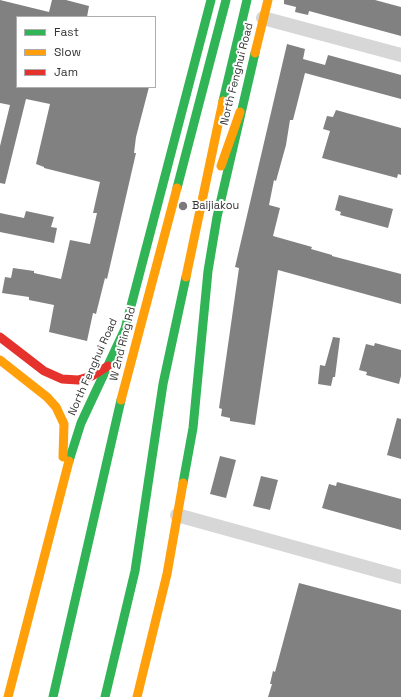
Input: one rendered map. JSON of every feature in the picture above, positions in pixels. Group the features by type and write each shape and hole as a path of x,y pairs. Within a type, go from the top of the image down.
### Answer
{"main road":[{"name":"North Fenghui Road","path":"8,697 63,482 80,423 125,329 211,0"},
{"name":"W 2nd Ring Rd","path":"53,697 115,435 127,376 226,0"},
{"path":"105,697 136,571 164,384 231,62 246,0"},
{"name":"North Fenghui Road","path":"137,697 167,574 193,428 208,271 217,217 240,112 268,0"},
{"path":"192,250 240,112"},
{"path":"125,329 127,376"},
{"path":"0,337 44,370 62,379 78,380 92,376 108,366"},
{"path":"0,360 47,397 56,407 64,424 63,482"}],"street":[{"path":"263,18 401,55"},
{"path":"177,515 401,577"}],"building":[{"path":"0,0 49,12 52,0 66,0 89,6 87,16 16,16 16,88 149,88 136,137 134,153 136,153 107,279 105,278 96,314 93,313 87,341 49,332 54,305 29,300 29,297 2,293 5,277 11,278 13,268 34,271 34,273 61,279 70,240 90,244 97,213 93,213 100,182 44,168 36,164 50,104 26,99 5,184 0,183 0,146 10,105 0,103"},
{"path":"284,0 375,0 401,7 401,36 309,11 308,15 295,12 296,7 284,4"},
{"path":"287,44 305,49 303,59 325,65 328,55 401,75 401,99 305,73 293,120 290,120 286,145 276,181 274,180 269,205 280,208 273,236 312,247 311,249 332,256 401,274 401,304 278,270 255,425 230,421 230,418 221,416 222,409 219,408 239,268 235,267"},
{"path":"336,110 401,128 401,175 398,174 397,178 322,158 330,131 323,129 327,116 333,117"},
{"path":"339,195 393,209 388,228 340,215 341,212 335,210"},
{"path":"26,211 54,217 51,227 57,228 54,243 0,232 0,213 24,218"},
{"path":"333,337 340,338 335,377 333,377 331,386 318,384 320,365 325,366"},
{"path":"375,343 401,350 401,376 399,384 366,375 367,372 359,370 366,344 374,346"},
{"path":"397,418 401,419 401,459 387,455"},
{"path":"220,456 236,460 226,498 210,494"},
{"path":"261,476 278,480 270,510 253,506"},
{"path":"337,482 401,499 401,530 322,508 329,484 336,486"},
{"path":"299,583 401,610 401,697 268,697 272,684 270,684 273,671 275,672"}],"traffic: fast":[{"path":"69,461 81,423 125,329 211,0"},
{"path":"177,188 226,0"},
{"path":"223,101 247,0"},
{"path":"183,483 193,428 208,271 217,217 255,53"},
{"path":"105,697 135,571 163,384 186,277"},
{"path":"53,697 121,400"}],"traffic: slow":[{"path":"255,53 268,0"},
{"path":"186,277 223,101"},
{"path":"221,166 240,112"},
{"path":"121,400 177,188"},
{"path":"0,360 47,397 56,407 64,424 63,457"},
{"path":"8,697 69,461"},
{"path":"137,697 167,574 183,483"}],"traffic: jam":[{"path":"0,337 44,371 62,379 78,380 92,376 108,366"}],"place":[{"name":"Baijiakou","path":"183,206"}]}
